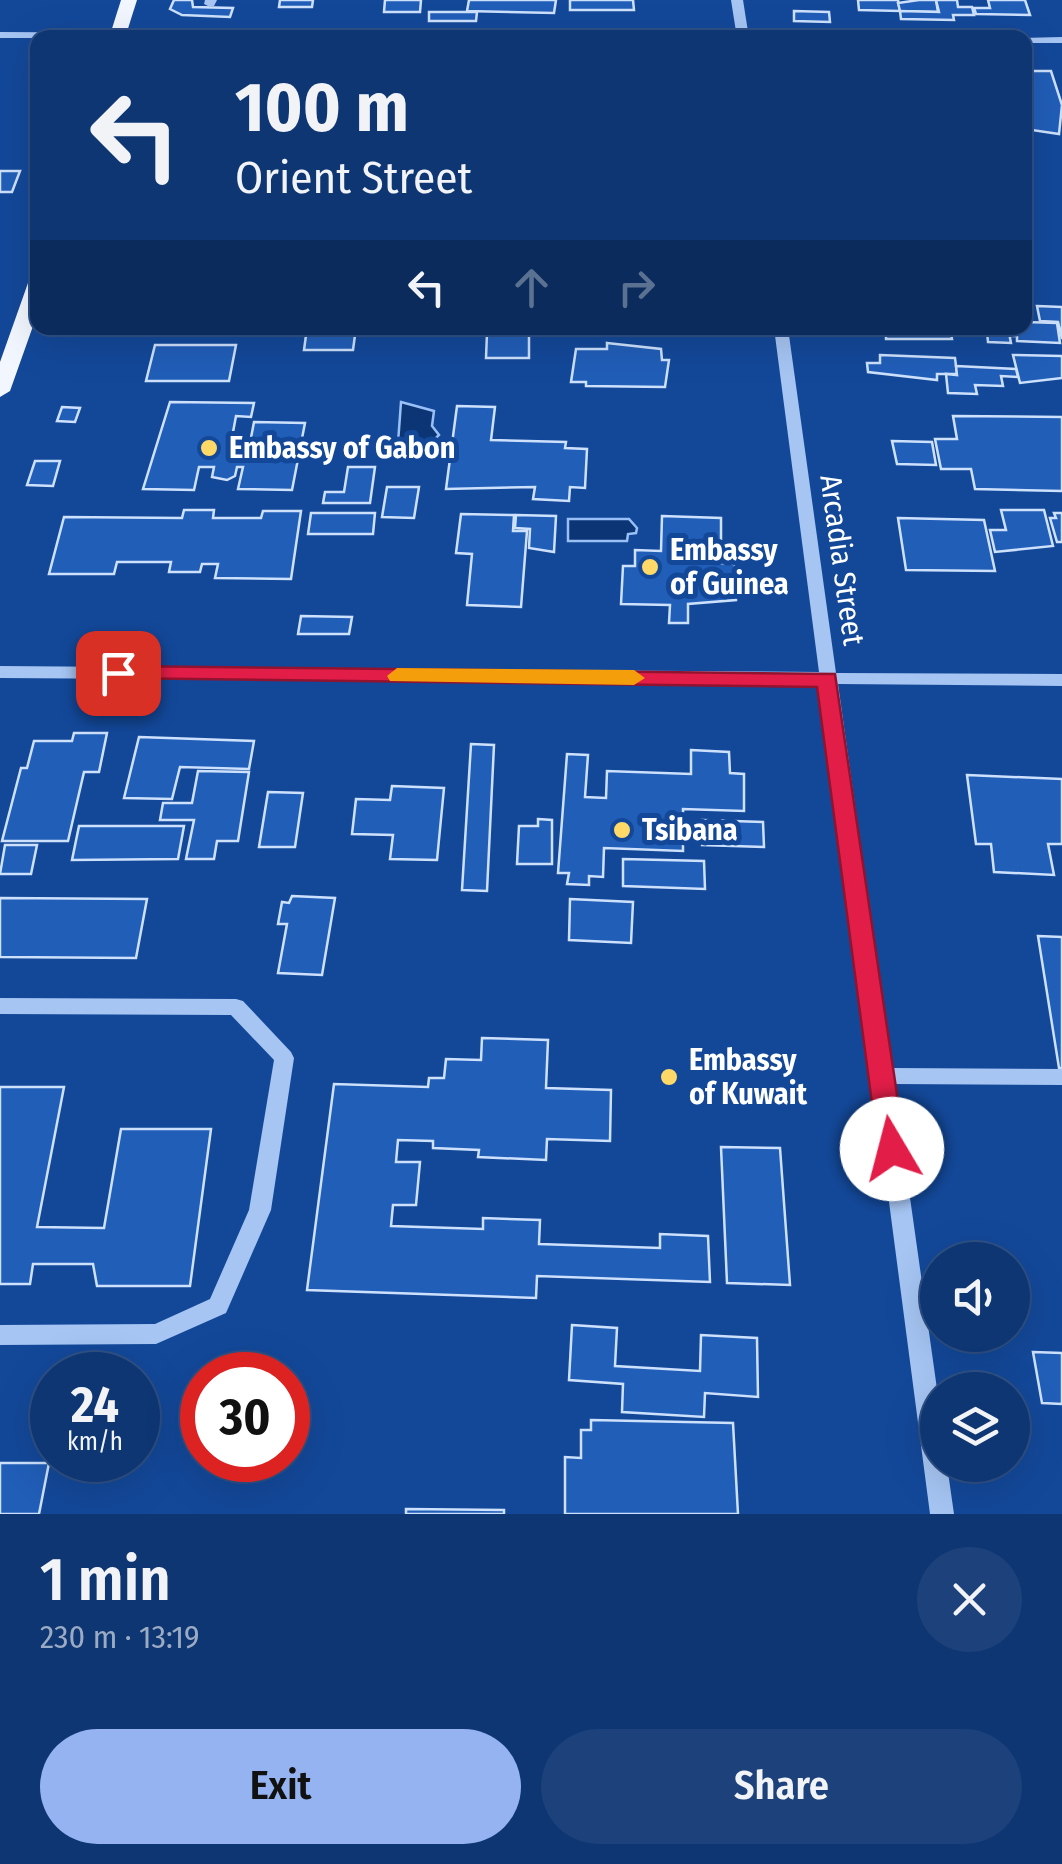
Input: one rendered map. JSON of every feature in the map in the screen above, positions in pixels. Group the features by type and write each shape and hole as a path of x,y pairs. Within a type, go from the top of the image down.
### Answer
{"main road":[{"path":"119,30 129,0"},
{"path":"0,392 30,305"}],"street":[{"path":"738,0 741,30"},
{"path":"0,35 30,35"},
{"path":"1032,40 1062,40"},
{"name":"Arcadia Street","path":"782,335 942,1514"},
{"path":"0,672 1062,680"},
{"path":"0,1006 236,1007 284,1058 260,1210 218,1306 156,1334 0,1335"},
{"path":"882,1076 1062,1077"}],"water":[{"path":"401,402 434,411 432,426 439,435 430,444 398,443"},
{"path":"568,519 629,519 637,528 636,533 628,534 627,541 568,541"}],"building":[{"path":"174,0 192,0 193,7 233,8 230,17 182,15 170,9"},
{"path":"280,0 313,0 312,7 279,7"},
{"path":"385,0 421,0 420,12 384,12"},
{"path":"469,0 556,0 554,13 467,11"},
{"path":"570,0 633,0 634,10 570,10"},
{"path":"858,0 898,0 900,11 859,10"},
{"path":"936,0 938,12 900,11 898,3"},
{"path":"936,0 957,0 958,7 972,7 974,15 953,15 954,20 901,19 900,11 939,12"},
{"path":"988,0 1025,0 1030,15 976,14 974,8 990,8"},
{"path":"794,11 829,12 830,22 794,21"},
{"path":"429,12 477,12 476,21 429,21"},
{"path":"1032,71 1051,71 1062,105 1059,134 1032,130"},
{"path":"0,171 20,171 12,192 0,192"},
{"path":"1037,306 1062,307 1062,339 1058,322 1040,321"},
{"path":"1032,322 1057,323 1060,343 1017,341 1017,336 1010,336 1032,335"},
{"path":"306,335 355,335 353,350 304,350"},
{"path":"487,335 529,335 529,358 486,358"},
{"path":"886,335 951,335 952,339 886,339"},
{"path":"987,335 1009,335 1011,343 988,342"},
{"path":"607,343 661,349 662,360 669,360 665,387 586,386 586,382 571,382 576,349 607,349"},
{"path":"155,345 236,345 229,381 146,381"},
{"path":"880,355 955,358 957,374 937,374 937,380 868,372 867,363 880,363"},
{"path":"1013,355 1062,356 1062,378 1020,383"},
{"path":"956,366 1016,369 1018,377 1001,376 1003,386 975,385 977,394 948,393 946,374 957,375"},
{"path":"170,402 254,403 251,417 236,416 231,443 250,443 254,422 305,423 292,490 238,489 243,467 237,467 235,476 227,480 212,477 214,467 199,467 194,490 143,489"},
{"path":"457,406 495,407 491,440 566,442 565,448 587,449 585,488 570,487 569,501 533,499 535,487 446,489"},
{"path":"62,407 80,408 75,422 57,421"},
{"path":"953,416 1062,417 1062,491 975,489 971,469 941,469 935,439 957,439"},
{"path":"892,441 932,442 936,465 897,464"},
{"path":"35,461 60,461 53,486 27,485"},
{"path":"348,467 375,467 370,503 323,503 325,492 344,492"},
{"path":"387,487 419,487 414,518 382,517"},
{"path":"184,510 214,510 213,518 261,518 263,511 301,511 291,579 215,578 218,564 202,564 200,572 169,572 171,562 117,562 114,574 49,574 64,517 182,518"},
{"path":"1001,510 1044,510 1053,546 995,552 990,530 1006,530"},
{"path":"311,513 375,513 373,534 308,534"},
{"path":"1054,513 1062,513 1062,542 1057,542 1050,518 1056,518"},
{"path":"461,514 514,515 513,531 527,531 521,607 467,605 472,554 456,553"},
{"path":"516,515 556,516 554,552 529,548 530,529 515,528"},
{"path":"662,516 721,518 721,563 735,564 736,600 688,604 688,623 669,623 670,605 621,604 623,566 635,566 635,550 661,551"},
{"path":"898,518 984,520 995,571 906,570"},
{"path":"301,616 352,617 349,634 298,634"},
{"path":"74,733 107,733 99,772 84,772 68,841 2,841 21,768 27,768 34,741 72,741"},
{"path":"139,737 254,741 249,769 180,767 172,799 124,798"},
{"path":"471,744 494,745 487,891 462,890"},
{"name":"Tsibana","path":"691,750 729,752 730,773 744,774 744,811 683,809 683,851 604,848 603,877 589,876 589,885 567,884 569,873 558,873 567,754 588,755 585,797 606,798 607,771 691,774"},
{"path":"198,771 249,772 238,841 217,841 214,859 186,859 194,820 160,820 163,803 192,803"},
{"path":"967,775 1062,779 1062,844 1048,844 1054,875 994,872 991,844 976,844"},
{"path":"392,786 444,788 437,860 390,859 393,835 352,834 356,799 390,800"},
{"path":"268,792 303,793 295,847 259,847"},
{"path":"538,819 552,820 552,864 517,864 519,826 538,826"},
{"path":"702,820 763,822 764,847 702,845"},
{"path":"79,826 184,826 178,859 72,860"},
{"path":"5,845 37,845 31,874 0,874"},
{"path":"623,859 704,861 705,889 623,886"},
{"path":"292,896 335,898 322,975 278,973 287,924 278,924 282,902 289,903"},
{"path":"0,898 147,899 136,958 0,957"},
{"path":"570,899 633,902 631,943 569,940"},
{"path":"1038,936 1062,937 1062,1068 1059,1068"},
{"path":"482,1038 548,1040 546,1088 611,1090 610,1141 547,1139 546,1160 478,1157 479,1150 433,1148 433,1141 398,1140 396,1162 420,1162 416,1205 393,1205 391,1226 483,1229 483,1218 540,1220 539,1244 660,1248 660,1234 708,1236 710,1282 537,1276 536,1298 307,1290 334,1084 428,1087 429,1078 444,1078 446,1059 481,1060"},
{"path":"0,1087 64,1087 37,1227 104,1228 121,1129 211,1129 190,1286 97,1286 93,1264 33,1264 30,1284 0,1284"},
{"path":"721,1147 780,1148 790,1285 727,1283"},
{"path":"572,1325 617,1328 615,1366 700,1371 701,1335 757,1338 758,1397 705,1393 704,1417 622,1412 623,1384 569,1380"},
{"path":"1033,1352 1062,1353 1062,1404 1042,1403"},
{"path":"591,1420 733,1423 738,1514 565,1514 565,1457 581,1458 581,1430 591,1430"},
{"path":"0,1463 30,1463 30,1482 45,1482 39,1514 0,1514"},
{"path":"406,1509 504,1510 504,1514 406,1514"}],"slow traffic":[{"path":"397,676 634,678"}],"place":[{"name":"Embassy of Gabon","path":"209,448"},
{"name":"Embassy of Guinea","path":"650,567"},
{"name":"Tsibana","path":"622,830"},
{"name":"Embassy of Kuwait","path":"669,1077"}],"route":[{"path":"118,673 827,680 892,1149"}]}
